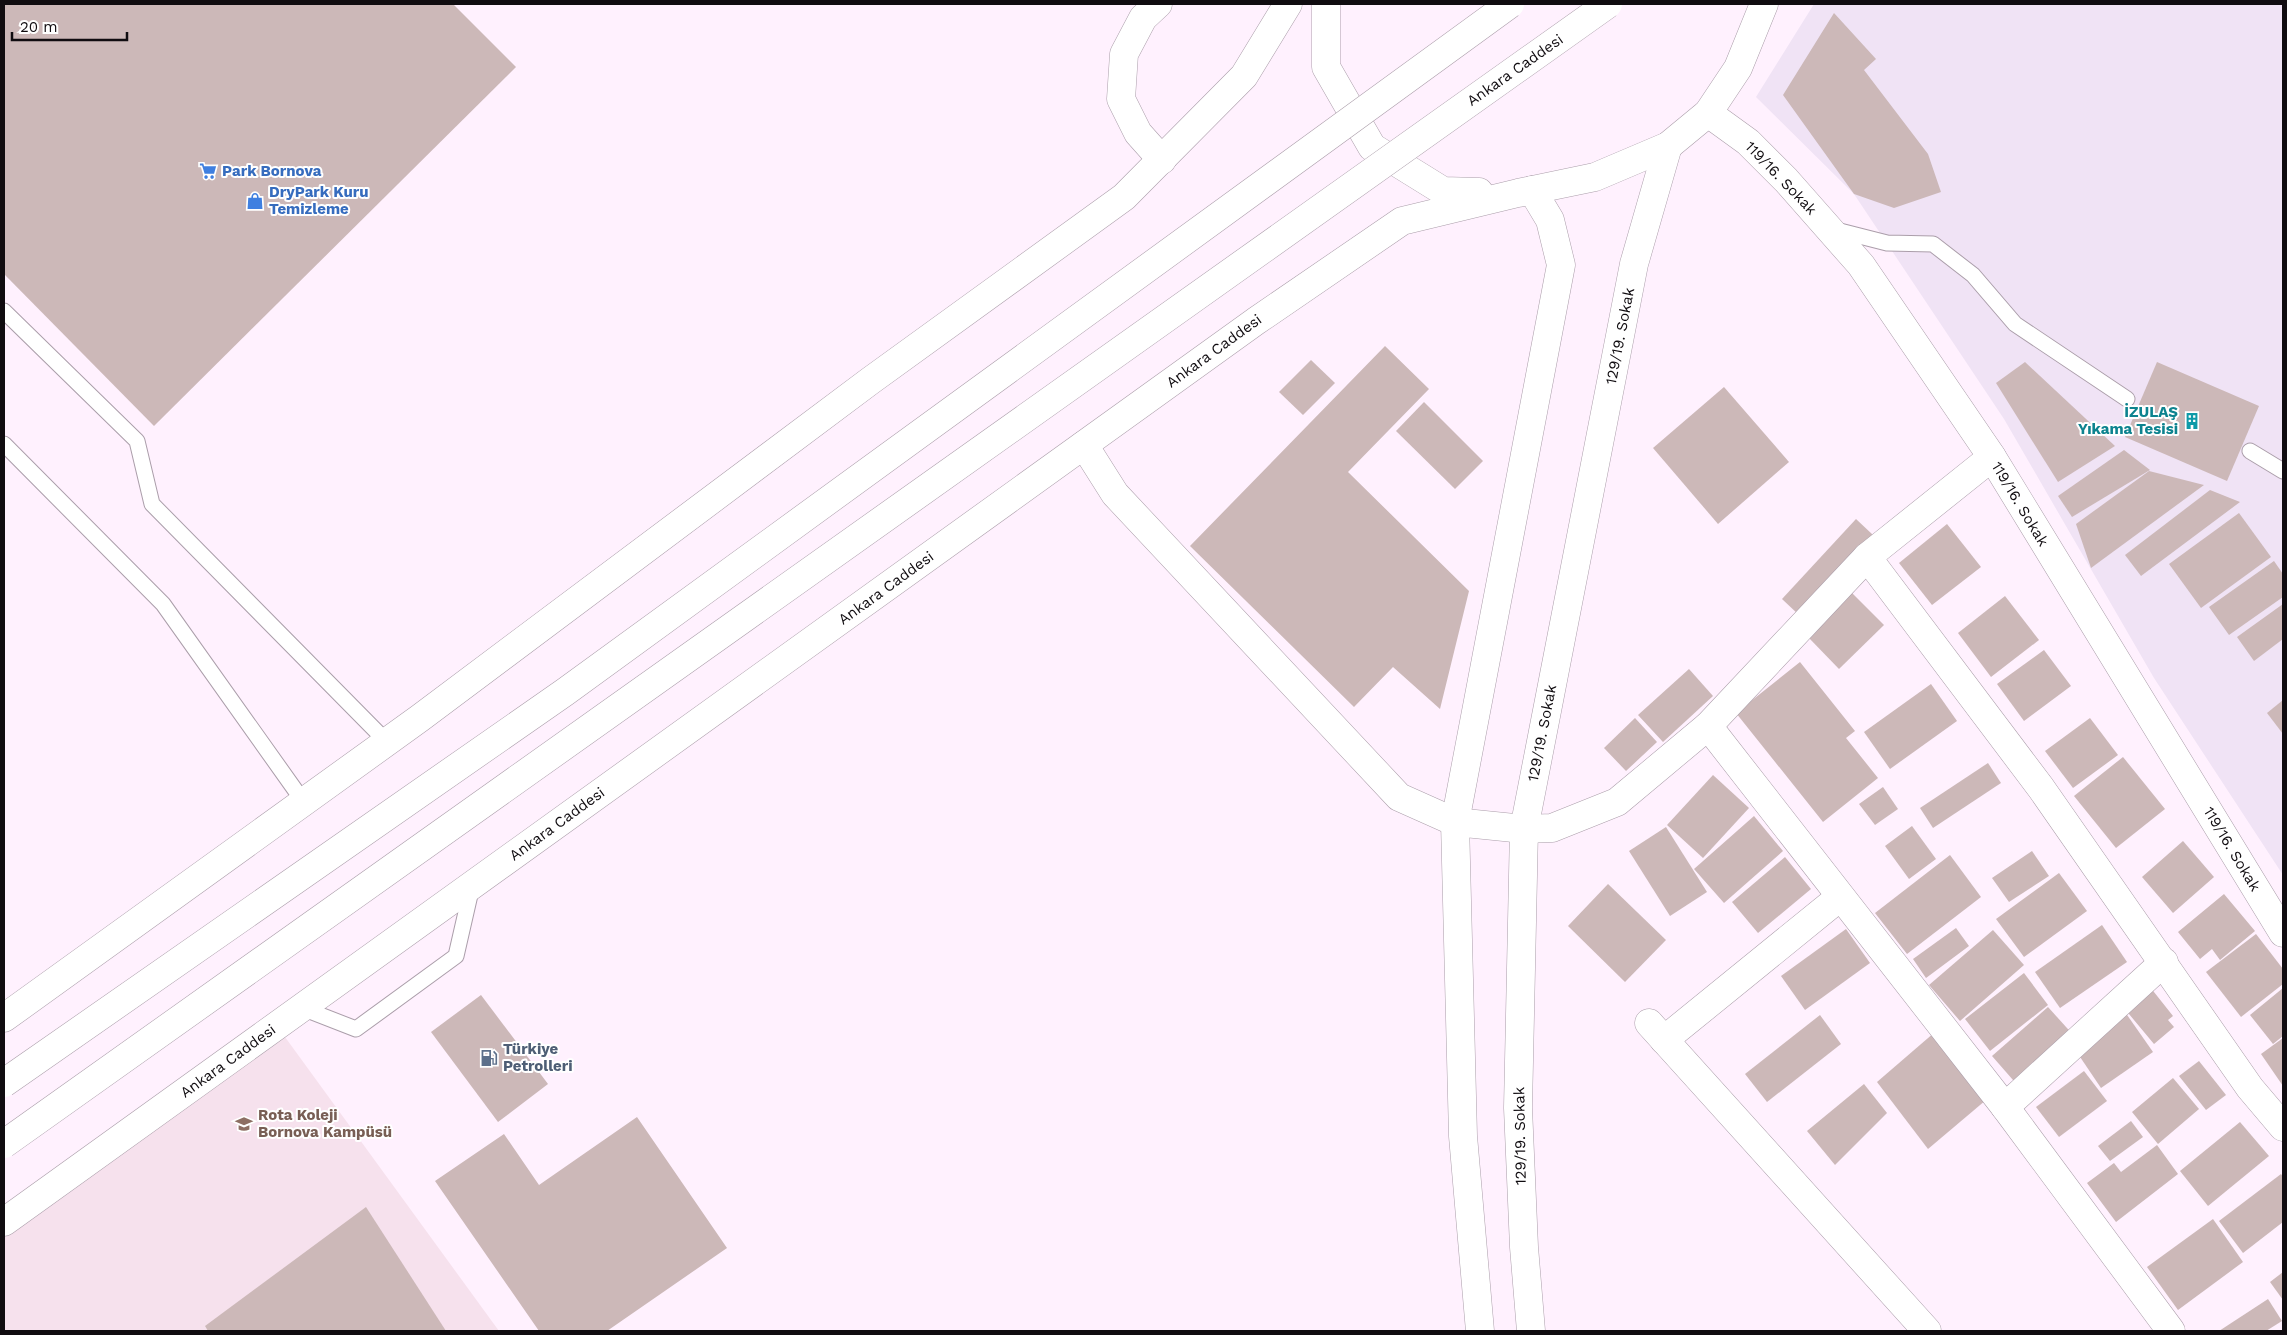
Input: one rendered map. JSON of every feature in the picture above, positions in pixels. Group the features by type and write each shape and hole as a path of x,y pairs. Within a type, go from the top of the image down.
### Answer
{"main road":[{"path":"1158,4 1143,18 1124,54 1121,99 1138,133 1162,160"},
{"path":"4,1018 420,718 870,381 1124,197 1244,76 1288,4"},
{"path":"1326,4 1326,67 1372,147 1443,191 1525,191 1550,220 1561,265 1455,822 1463,1136 1480,1331"},
{"path":"4,1083 565,692 1510,4"},
{"name":"Ankara Caddesi","path":"4,1144 1608,4"},
{"name":"Ankara Caddesi","path":"4,1222 1256,321 1402,221 1525,191 1595,177 1668,146 1708,113 1738,68 1764,4"},
{"name":"119/16. Sokak","path":"1708,113 1748,142 1861,265 1992,457 2283,933"},
{"name":"129/19. Sokak","path":"1530,1331 1518,1108 1524,829 1634,264 1668,146"},
{"path":"1084,445 1115,494 1399,797 1455,822 1524,829 1552,828 1617,802 1708,726 1867,557 1992,457"},
{"path":"1867,557 2041,788 2250,1088 2283,1127"},
{"path":"1708,726 2005,1107 2171,1331"},
{"path":"1840,897 1657,1031 1927,1331"},
{"path":"2005,1107 2164,962"}],"lane":[{"path":"1829,228 1887,242 1933,244 1973,275 2015,324 2127,398"},
{"path":"4,311 137,441 152,504 383,738 420,718"},
{"path":"4,444 163,604 304,801"},
{"path":"2250,451 2283,471"},
{"path":"302,1008 356,1029 456,956 472,885"}],"shaded area":[{"path":"1814,4 2283,4 2283,875 2154,678 2004,419 1854,194 1756,97"},
{"name":"Rota Koleji Bornova Kampüsü","path":"277,1026 499,1331 4,1331 4,1222"}],"building":[{"name":"Park Bornova","path":"4,4 453,4 516,67 154,426 4,274"},
{"path":"1834,13 1876,59 1864,70 1928,154 1941,192 1894,208 1854,194 1783,95"},
{"path":"1385,346 1429,389 1348,472 1469,591 1440,709 1393,667 1354,707 1190,546"},
{"path":"1311,360 1335,383 1303,415 1279,392"},
{"path":"2025,362 2115,446 2058,482 1996,383"},
{"name":"İZULAŞ Yıkama Tesisi","path":"2157,362 2259,406 2227,481 2125,437"},
{"path":"1724,387 1789,462 1718,524 1653,448"},
{"path":"1424,402 1483,461 1455,489 1396,431"},
{"path":"2124,450 2150,470 2072,517 2058,496"},
{"path":"2149,471 2204,485 2091,568 2076,524"},
{"path":"2210,490 2240,502 2141,576 2125,555"},
{"path":"2239,513 2271,557 2201,608 2169,564"},
{"path":"1856,519 1873,535 1799,615 1782,599"},
{"path":"1947,524 1981,567 1932,605 1899,563"},
{"path":"2274,561 2283,574 2283,597 2229,635 2209,607"},
{"path":"1852,593 1884,625 1839,669 1808,637"},
{"path":"2005,596 2039,640 1991,677 1958,633"},
{"path":"2283,604 2283,639 2254,661 2237,637"},
{"path":"2044,650 2071,686 2024,721 1997,684"},
{"path":"1800,662 1855,731 1846,738 1878,778 1823,822 1736,713"},
{"path":"1689,669 1713,696 1663,742 1638,715"},
{"path":"1931,684 1957,721 1890,769 1864,732"},
{"path":"2283,700 2283,734 2267,713"},
{"path":"1635,718 1657,742 1626,771 1604,748"},
{"path":"2090,718 2118,755 2073,788 2045,751"},
{"path":"2123,757 2165,809 2116,848 2074,796"},
{"path":"1988,763 2001,783 1933,828 1920,808"},
{"path":"1713,775 1749,808 1703,858 1667,825"},
{"path":"1883,787 1898,809 1875,825 1859,804"},
{"path":"1754,816 1783,851 1724,903 1694,869"},
{"path":"1912,826 1936,859 1909,879 1885,846"},
{"path":"1666,827 1707,892 1670,916 1629,851"},
{"path":"2183,841 2214,877 2173,913 2142,877"},
{"path":"2032,851 2049,876 2009,902 1992,878"},
{"path":"1950,855 1981,897 1907,954 1875,913"},
{"path":"1785,857 1811,889 1758,933 1732,902"},
{"path":"2059,873 2087,911 2024,957 1996,919"},
{"path":"1608,884 1666,940 1625,982 1568,926"},
{"path":"2224,894 2255,931 2220,960 2212,949 2200,959 2178,932"},
{"path":"2102,925 2127,962 2060,1008 2035,972"},
{"path":"1956,928 1969,946 1926,978 1913,959"},
{"path":"1846,929 1870,963 1805,1010 1781,976"},
{"path":"1993,930 2024,965 1960,1021 1929,985"},
{"path":"2256,934 2283,969 2283,984 2241,1017 2206,972"},
{"path":"2024,973 2048,1005 1990,1051 1965,1019"},
{"path":"2150,987 2173,1016 2168,1020 2174,1027 2154,1044 2124,1008"},
{"path":"2283,988 2283,1036 2273,1044 2250,1015"},
{"path":"481,995 548,1084 498,1122 431,1032"},
{"path":"2048,1007 2076,1038 2020,1088 1992,1056"},
{"path":"2125,1012 2153,1052 2101,1088 2074,1048"},
{"path":"1820,1015 1841,1044 1767,1102 1745,1074"},
{"path":"1935,1032 1986,1100 1928,1149 1877,1082"},
{"path":"2283,1038 2283,1086 2261,1054"},
{"path":"2199,1061 2226,1095 2206,1110 2179,1076"},
{"path":"2084,1071 2107,1101 2059,1137 2036,1107"},
{"path":"2173,1078 2199,1109 2158,1144 2132,1112"},
{"path":"1864,1084 1887,1113 1835,1165 1807,1131"},
{"path":"637,1117 727,1248 607,1331 539,1331 435,1181 504,1134 539,1185"},
{"path":"2131,1121 2143,1137 2110,1161 2098,1146"},
{"path":"2240,1122 2269,1156 2208,1206 2180,1171"},
{"path":"2157,1145 2178,1174 2116,1222 2087,1183 2114,1163 2121,1172"},
{"path":"2281,1174 2283,1177 2283,1222 2243,1253 2219,1221"},
{"path":"366,1207 446,1331 208,1331 205,1326"},
{"path":"2213,1219 2243,1262 2178,1310 2147,1267"},
{"path":"2283,1272 2283,1300 2270,1282"},
{"path":"2268,1299 2282,1321 2266,1331 2219,1331"}],"place":[{"name":"Park Bornova","path":"208,171"},
{"name":"DryPark Kuru Temizleme","path":"255,201"},
{"name":"İZULAŞ Yıkama Tesisi","path":"2192,421"},
{"name":"Türkiye Petrolleri","path":"489,1058"},
{"name":"Rota Koleji Bornova Kampüsü","path":"244,1124"}]}
